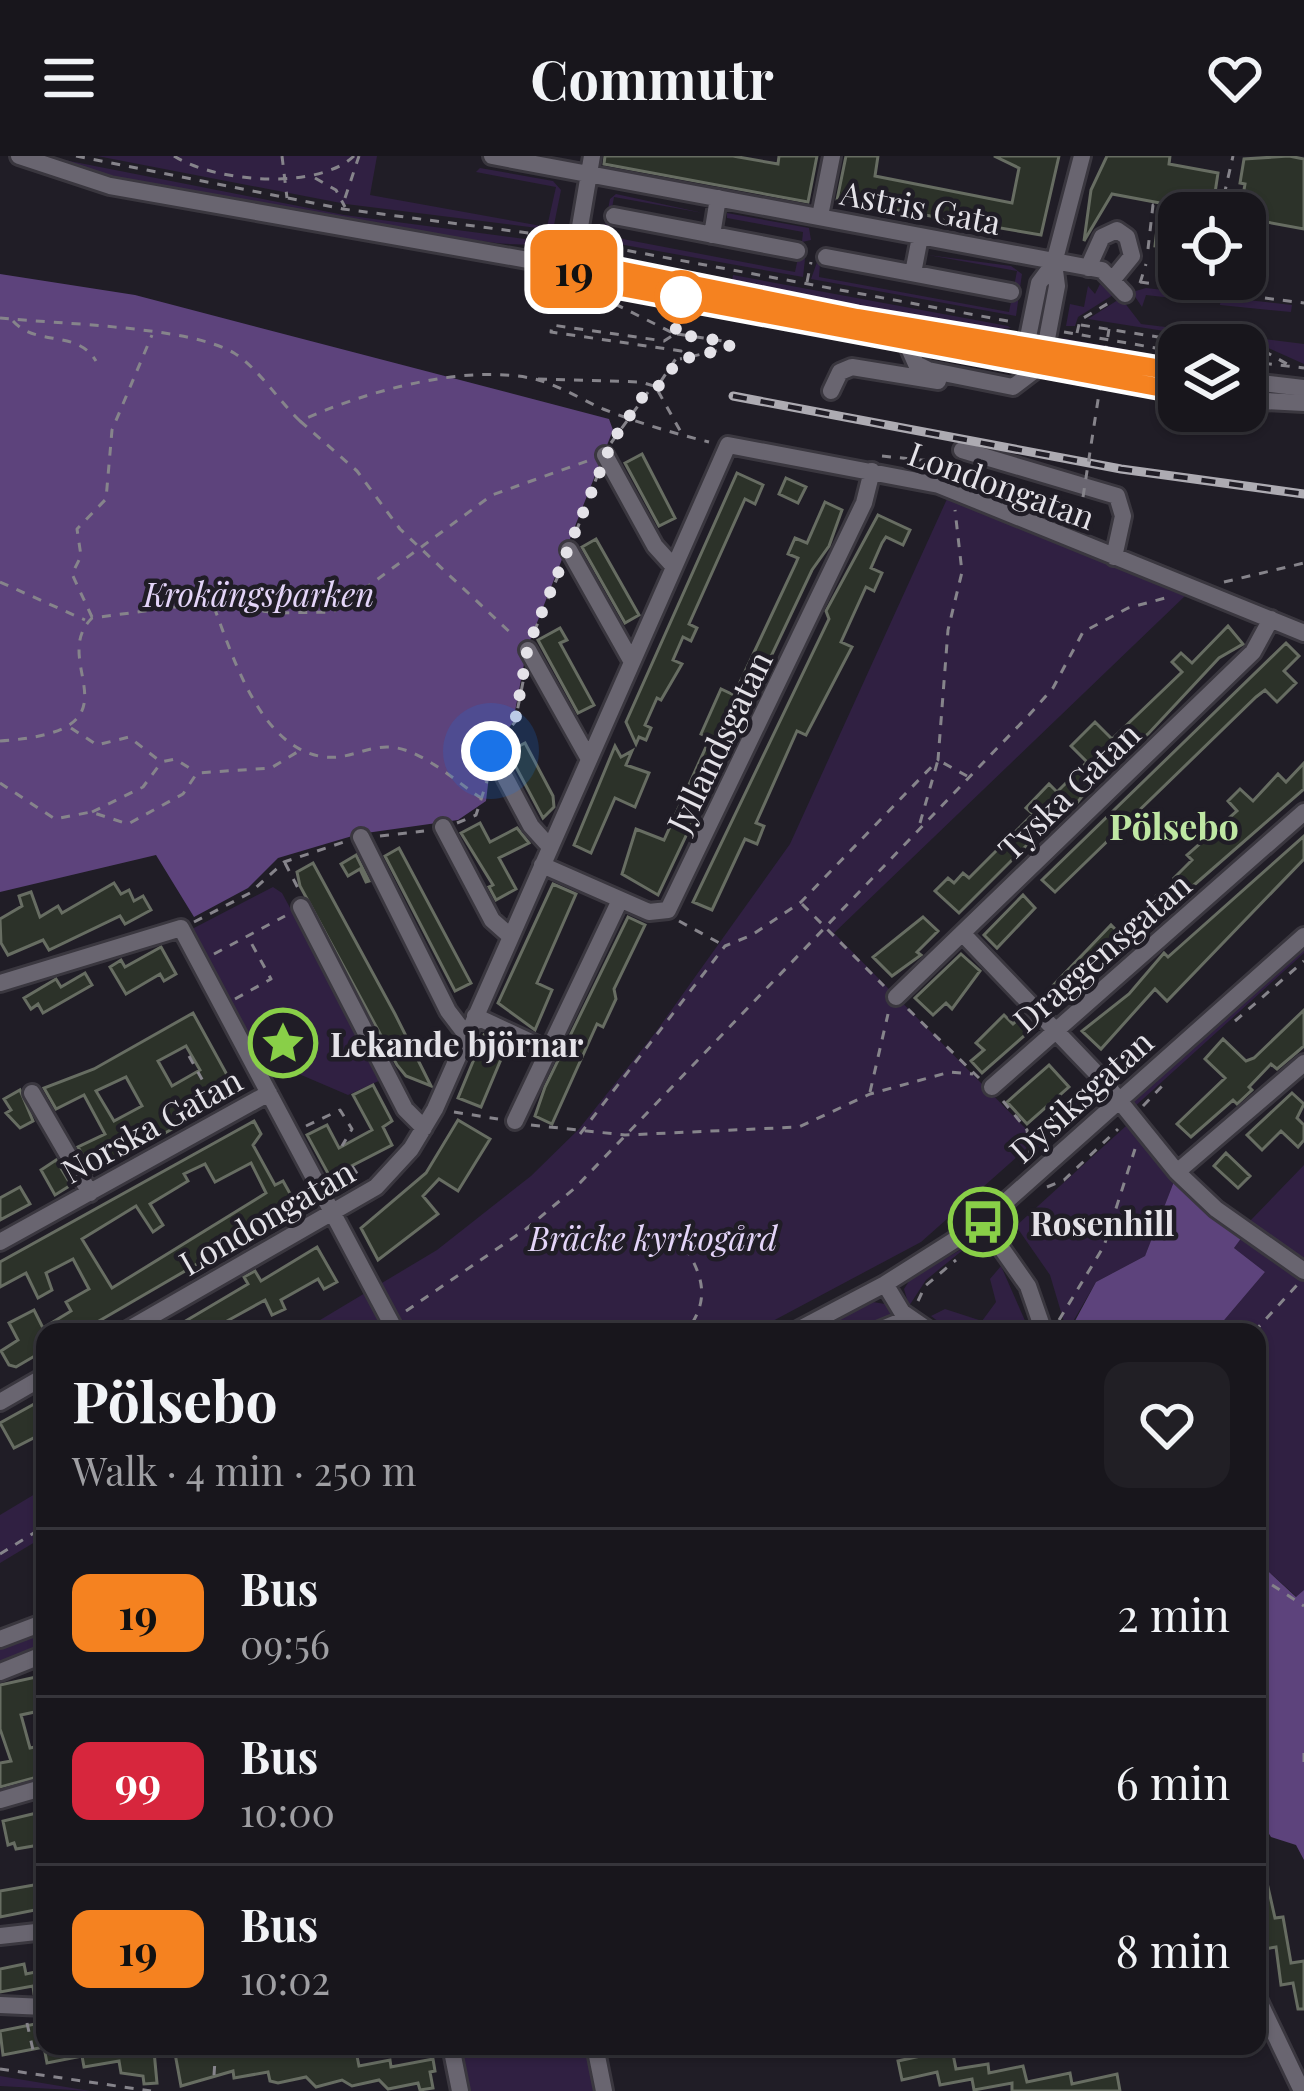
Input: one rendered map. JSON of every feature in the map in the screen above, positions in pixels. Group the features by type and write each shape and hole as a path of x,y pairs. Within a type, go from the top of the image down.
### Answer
{"street":[{"path":"20,156 127,190 573,268 594,265 1158,386"},
{"name":"Astris Gata","path":"492,156 1088,268 1126,285"},
{"path":"573,268 592,156"},
{"path":"820,216 832,156"},
{"path":"831,391 840,372 852,367 1013,387 1034,356 1040,327 1039,283 1054,263 1082,156"},
{"path":"712,235 718,198"},
{"path":"614,216 796,251"},
{"path":"1088,268 1110,231 1127,237 1132,256 1126,285"},
{"path":"914,273 920,237"},
{"path":"826,256 1011,292"},
{"path":"1132,256 1154,257"},
{"path":"573,268 593,281 905,339 1158,370"},
{"path":"905,339 916,364 998,392"},
{"path":"1266,383 1304,388"},
{"path":"1266,401 1304,404"},
{"name":"Londongatan","path":"140,1323 334,1213 393,1171 424,1128 728,445 953,490 1304,633"},
{"path":"962,450 1117,496 1123,516 1114,556"},
{"path":"605,455 655,546 674,567"},
{"name":"Jyllandsgatan","path":"663,913 822,593 870,488 872,471"},
{"path":"569,550 632,662"},
{"name":"Tyska Gatan","path":"896,997 1253,652 1271,619"},
{"path":"528,650 589,759"},
{"path":"491,751 531,826 549,846"},
{"name":"Draggensgatan","path":"992,1087 1304,812"},
{"path":"443,827 491,920 510,936"},
{"path":"361,837 448,1011 467,1036"},
{"path":"542,865 620,901 663,913"},
{"path":"515,1121 620,901"},
{"path":"301,907 405,1108 424,1128"},
{"path":"0,983 181,928 391,1323"},
{"path":"964,934 1057,1030 1178,1172 1216,1209 1304,1276"},
{"name":"Dysiksgatan","path":"811,1323 885,1284 983,1222 1304,936"},
{"path":"476,1016 548,1050"},
{"path":"1178,1172 1304,1063"},
{"path":"32,1093 90,1192"},
{"name":"Norska Gatan","path":"0,1243 223,1119 276,1102"},
{"path":"983,1222 1047,1323"},
{"path":"885,1284 917,1323"},
{"path":"897,1323 909,1318"},
{"path":"0,1402 36,1381"},
{"path":"0,1639 36,1625"},
{"path":"0,1672 36,1658"},
{"path":"0,1800 36,1790"},
{"path":"0,1936 36,1931"},
{"path":"5,2006 36,2008"},
{"path":"1266,2030 1302,2091"},
{"path":"453,2055 460,2091"},
{"path":"598,2055 604,2091"}],"path":[{"path":"76,156 288,200 577,241 1158,348"},
{"path":"174,156 229,175 283,179 335,171 357,156"},
{"path":"282,156 288,200"},
{"path":"345,209 357,156"},
{"path":"1225,192 1233,156"},
{"path":"313,177 345,200"},
{"path":"1154,206 1158,207"},
{"path":"1076,334 1079,324 1126,285 1304,303"},
{"path":"614,295 613,303 675,334 730,342 729,348 679,360"},
{"path":"0,318 152,333 238,355 300,421 357,471 400,529 528,650"},
{"path":"12,319 24,333 82,345 96,361"},
{"path":"1079,324 1158,337"},
{"path":"181,928 250,893 284,862 361,837 443,827 476,814 484,800 491,751 515,722 528,650 605,455 628,419 679,360 681,351 551,332 552,325 664,341 675,334"},
{"path":"1082,497 1109,329"},
{"path":"0,741 55,736 71,728 81,711 89,620 72,574 81,556 77,529 106,499 112,430 152,333"},
{"path":"1266,355 1283,359 1289,367"},
{"path":"1266,364 1304,368"},
{"path":"300,421 345,400 435,380 655,387"},
{"path":"535,380 628,419 728,445"},
{"path":"655,387 682,436"},
{"path":"0,582 89,620 213,605 292,614 333,612 508,487 605,455"},
{"path":"872,471 874,461 886,455 932,461"},
{"path":"919,828 938,760 948,630 962,572 953,490"},
{"path":"398,1323 526,1229 625,1135 1052,688 1083,632 1128,608 1304,563"},
{"path":"213,605 251,692 268,720 299,751 326,758 351,755 373,745 403,748 484,800"},
{"path":"71,728 97,745 129,736 161,762"},
{"path":"0,783 56,819 91,812 142,787 161,762 175,759 197,773 272,769 299,751"},
{"path":"938,760 968,777"},
{"path":"580,1134 725,946 752,935 801,902 938,760"},
{"path":"91,812 128,824 183,794 197,773"},
{"path":"200,962 301,907 300,890 284,862"},
{"path":"801,902 973,1074 992,1087 1027,1130 1030,1160"},
{"path":"663,913 725,946"},
{"path":"223,1005 271,979 248,936"},
{"path":"870,1094 880,1032 896,997"},
{"path":"189,1056 223,1119"},
{"path":"434,1109 580,1134 799,1126 870,1094 950,1072 973,1074"},
{"path":"290,1133 340,1109 352,1129 342,1146"},
{"path":"1053,1323 1104,1246 1137,1139"},
{"path":"685,1247 704,1295 690,1323"},
{"path":"1262,1323 1304,1276"},
{"path":"0,1554 36,1532"},
{"path":"1266,1581 1304,1606"},
{"path":"1304,1753 1304,1764"},
{"path":"5,2006 27,2023 32,2050"},
{"path":"214,2075 215,2055"},
{"path":"0,2069 151,2091"}],"green space":[{"path":"44,156 344,215 548,242 493,243 289,214 190,195"},
{"path":"97,156 377,156 370,195 547,227 556,187 476,172 480,168 553,181 561,190 553,230 346,204"},
{"path":"616,194 703,213 614,197 607,236 795,272 800,249 806,250 803,277 602,241 610,199"},
{"path":"727,213 809,228 811,240 802,242 803,232 727,218"},
{"path":"821,251 819,277 1009,312 1017,271 928,255 1011,266 1022,274 1016,316 811,279"},
{"name":"Krokängsparken","path":"0,274 135,295 609,419 613,430 527,648 513,722 492,752 486,801 458,820 359,834 278,858 248,888 194,917 156,855 0,892"},
{"path":"733,275 1011,328 970,332 731,286"},
{"path":"1100,284 1113,295 1078,317 1075,326 1066,326 1070,304 1084,307 1088,286 1095,294"},
{"path":"1158,289 1158,296 1146,295 1142,307 1132,292"},
{"path":"1121,298 1141,324 1158,326 1158,330 1088,319"},
{"path":"1221,300 1248,300 1292,305 1291,312 1220,305"},
{"path":"1062,338 1158,355 1158,363 1075,349"},
{"path":"1266,339 1304,344 1304,364 1266,347"},
{"name":"Bräcke kyrkogård","path":"947,499 1185,596 834,933 1026,1129 1028,1147 921,1242 769,1323 315,1323 437,1250 531,1176 579,1129 655,1033 790,844"},
{"path":"273,887 282,893 383,1079 348,1095 299,1074 273,1078 192,929"},
{"path":"1304,946 1304,953 1132,1109 1136,1095"},
{"path":"1089,1079 1099,1092 1059,1124 1054,1109"},
{"path":"1048,1115 1059,1128 1031,1155 1030,1130"},
{"path":"1126,1126 1175,1179 1145,1256 1096,1282 1072,1323 1064,1323 1050,1275 1016,1226"},
{"path":"1304,1165 1304,1590 1297,1597 1266,1569 1266,1323 1222,1323 1265,1272 1234,1248 1251,1220"},
{"path":"1175,1179 1242,1237 1234,1248 1265,1272 1222,1323 1074,1323 1096,1282 1145,1256"},
{"path":"969,1245 926,1280 909,1306 904,1289 911,1278"},
{"path":"1001,1266 1026,1323 940,1323 931,1316 945,1309 982,1321 996,1302 990,1279"},
{"path":"873,1302 885,1304 894,1315 878,1323 832,1323"},
{"path":"36,1493 36,1541 0,1563 0,1515"},
{"path":"1266,1569 1296,1597 1304,1590 1304,1860 1296,1845 1271,1837 1266,1829"},
{"path":"36,1635 36,1650 0,1664 0,1649"},
{"path":"461,2055 589,2055 596,2091 468,2091"},
{"path":"0,2076 90,2091 0,2086"}],"building":[{"path":"605,156 733,156 778,164 779,156 817,156 808,202 604,164"},
{"path":"846,156 878,156 875,176 1012,203 1019,168 994,156 1059,156 1041,235 837,200"},
{"path":"1107,156 1170,156 1169,164 1218,173 1215,192 1158,192 1158,203 1112,194 1084,241 1091,190"},
{"path":"1244,159 1304,159 1304,229 1266,222 1266,192 1244,192 1245,184 1240,183"},
{"path":"642,454 675,518 659,526 625,463"},
{"path":"737,473 763,485 755,504 745,499 689,624 697,628 691,641 683,637 673,660 682,664 661,700 657,698 645,725 651,728 646,740 639,737 636,744 626,722"},
{"path":"786,478 806,487 798,503 779,494"},
{"path":"825,502 842,510 829,546 812,570 658,895 622,874 636,829 664,840 710,738 701,734 721,689 734,695 798,558 788,554 795,538 807,543"},
{"path":"878,515 910,530 903,545 886,537 882,543 871,568 882,573 874,591 866,587 841,642 852,647 806,735 797,731 756,823 764,826 757,844 745,839 712,910 693,902 829,619 826,611"},
{"path":"596,539 639,615 625,623 582,547"},
{"path":"1228,626 1243,644 1219,658 1148,734 1103,770 1073,808 1046,826 959,913 935,891 948,878 954,883 963,873 969,878 1033,814 1026,808 1049,784 1057,792 1087,762 1071,746 1095,722 1112,739 1182,672 1172,662 1181,653 1192,663"},
{"path":"560,628 567,640 560,643 594,705 578,713 538,640"},
{"path":"1286,643 1299,656 1284,671 1296,683 1277,702 1265,690 1256,697 1055,892 1042,880"},
{"path":"525,743 553,796 554,807 543,818 508,752"},
{"path":"615,746 621,757 632,751 626,765 649,773 635,807 615,798 591,853 574,845"},
{"path":"1304,763 1304,789 1186,892 1174,878 1192,860 1187,855 1237,811 1228,801 1240,789 1253,801 1278,774 1286,782"},
{"path":"480,823 490,842 517,828 529,843 499,858 516,889 496,900 489,887 493,885 461,833"},
{"path":"1304,836 1304,859 1167,1001 1155,989 1101,1049 1082,1031 1129,994 1164,953 1168,957"},
{"path":"399,848 471,983 455,991 385,856"},
{"path":"356,855 369,881 360,869 348,876 341,864"},
{"path":"313,863 431,1086 406,1076 397,1065 300,886 297,872"},
{"path":"114,883 121,894 129,890 134,901 143,896 151,910 125,924 120,916 49,950 43,940 8,955 1,943 0,919 22,906 19,896 31,892 40,917 58,906 62,913"},
{"path":"553,884 576,894 537,983 552,990 535,1030 498,1003"},
{"path":"1159,893 1170,904 1070,1002 1066,998 1057,1007 1044,995 1111,925 1120,934"},
{"path":"1023,895 1035,908 997,948 984,935"},
{"path":"628,917 645,925 614,989 616,999 603,1027 597,1024 552,1124 535,1116 545,1087"},
{"path":"923,917 938,931 917,952 921,955 892,976 873,957"},
{"path":"161,947 176,974 164,981 160,974 126,994 110,967 121,960 125,967"},
{"path":"961,954 980,971 952,1009 946,1003 933,1015 915,998"},
{"path":"85,973 92,985 43,1013 38,1004 31,1009 24,998 56,979 61,987"},
{"path":"1304,1010 1304,1046 1277,1069 1271,1064 1237,1104 1233,1100 1191,1137 1177,1124 1225,1078 1205,1059 1223,1039 1246,1061"},
{"path":"193,1013 237,1093 93,1173 78,1147 105,1134 84,1095 56,1109 44,1088 94,1069","holes":["186,1046 200,1070 172,1086 158,1061","126,1077 142,1106 114,1121 96,1091"]},
{"path":"1004,1015 1013,1024 1021,1017 1032,1029 982,1073 971,1061 984,1050 976,1043"},
{"path":"484,1035 507,1045 481,1107 458,1098"},
{"path":"1049,1065 1069,1087 1027,1124 1007,1102"},
{"path":"373,1085 392,1121 383,1127 392,1145 330,1177 307,1135 327,1125 339,1148 372,1130 353,1095"},
{"path":"20,1090 33,1121 20,1128 6,1113 11,1110 4,1099"},
{"path":"1292,1093 1304,1104 1297,1118 1304,1125 1304,1140 1298,1147 1281,1131 1262,1150 1247,1135"},
{"path":"458,1120 490,1139 458,1191 439,1179 423,1196 438,1214 378,1260 361,1228 426,1173"},
{"path":"254,1121 261,1134 253,1145 275,1185 283,1181 297,1206 96,1323 51,1323 71,1311 66,1302 89,1289 73,1259 46,1273 52,1290 38,1298 26,1273 0,1287 0,1262","holes":["251,1163 266,1193 112,1288 82,1239 136,1206 153,1232 163,1225 150,1204 188,1181 184,1174 205,1164 215,1182"]},
{"path":"1226,1153 1250,1176 1238,1188 1214,1166"},
{"path":"56,1160 71,1185 55,1195 41,1170"},
{"path":"20,1187 30,1204 0,1220 0,1198"},
{"path":"317,1247 337,1282 324,1289 318,1279 281,1300 285,1309 272,1315 265,1300 228,1323 182,1323 248,1284 244,1277 255,1271 261,1281"},
{"path":"34,1310 40,1323 36,1323 36,1355 16,1367 9,1365 1,1351 18,1340 9,1323"},
{"path":"36,1403 36,1437 14,1448 0,1423"},
{"path":"36,1677 36,1712 21,1715 30,1748 36,1747 36,1777 0,1787 0,1763 11,1761 0,1729 0,1685"},
{"path":"36,1813 36,1846 16,1849 14,1843 8,1845 3,1821"},
{"path":"36,1885 36,1910 0,1917 0,1891"},
{"path":"1266,1888 1275,1918 1283,1917 1291,1963 1304,1961 1304,2009 1298,2009 1293,1983 1281,1985 1276,1947 1266,1949"},
{"path":"24,1964 26,1974 36,1972 36,1994 33,1986 0,1992 0,1969"},
{"path":"36,2024 36,2049 3,2055 0,2031"},
{"path":"46,2055 154,2055 157,2083 144,2084 143,2076 121,2073 119,2061 84,2067 82,2056 47,2063"},
{"path":"175,2055 357,2055 359,2066 390,2060 391,2067 433,2059 435,2071 430,2072 433,2088 420,2090 418,2083 388,2089 379,2080 352,2086 342,2080 316,2087 306,2077 278,2083 270,2081 268,2072 234,2078 233,2071 181,2086"},
{"path":"953,2055 956,2069 988,2064 989,2073 1023,2066 1027,2082 1070,2073 1072,2084 1117,2074 1120,2091 1012,2091 1012,2083 974,2090 972,2079 940,2085 937,2072 902,2080 898,2061"}],"railway":[{"path":"733,396 1121,469 1304,494"}],"bus line":[{"name":"19","path":"1158,369 857,318 594,265 573,268 593,281 615,286 1158,387"}],"place":[{"name":"Lekande björnar","path":"283,1043"},
{"name":"Rosenhill","path":"983,1222"}],"district":[{"name":"Pölsebo","path":"1174,825"}],"route":[{"path":"491,751 515,722 528,646 620,428 646,392 657,388 679,360 729,348 730,342 675,334 681,297"}]}
